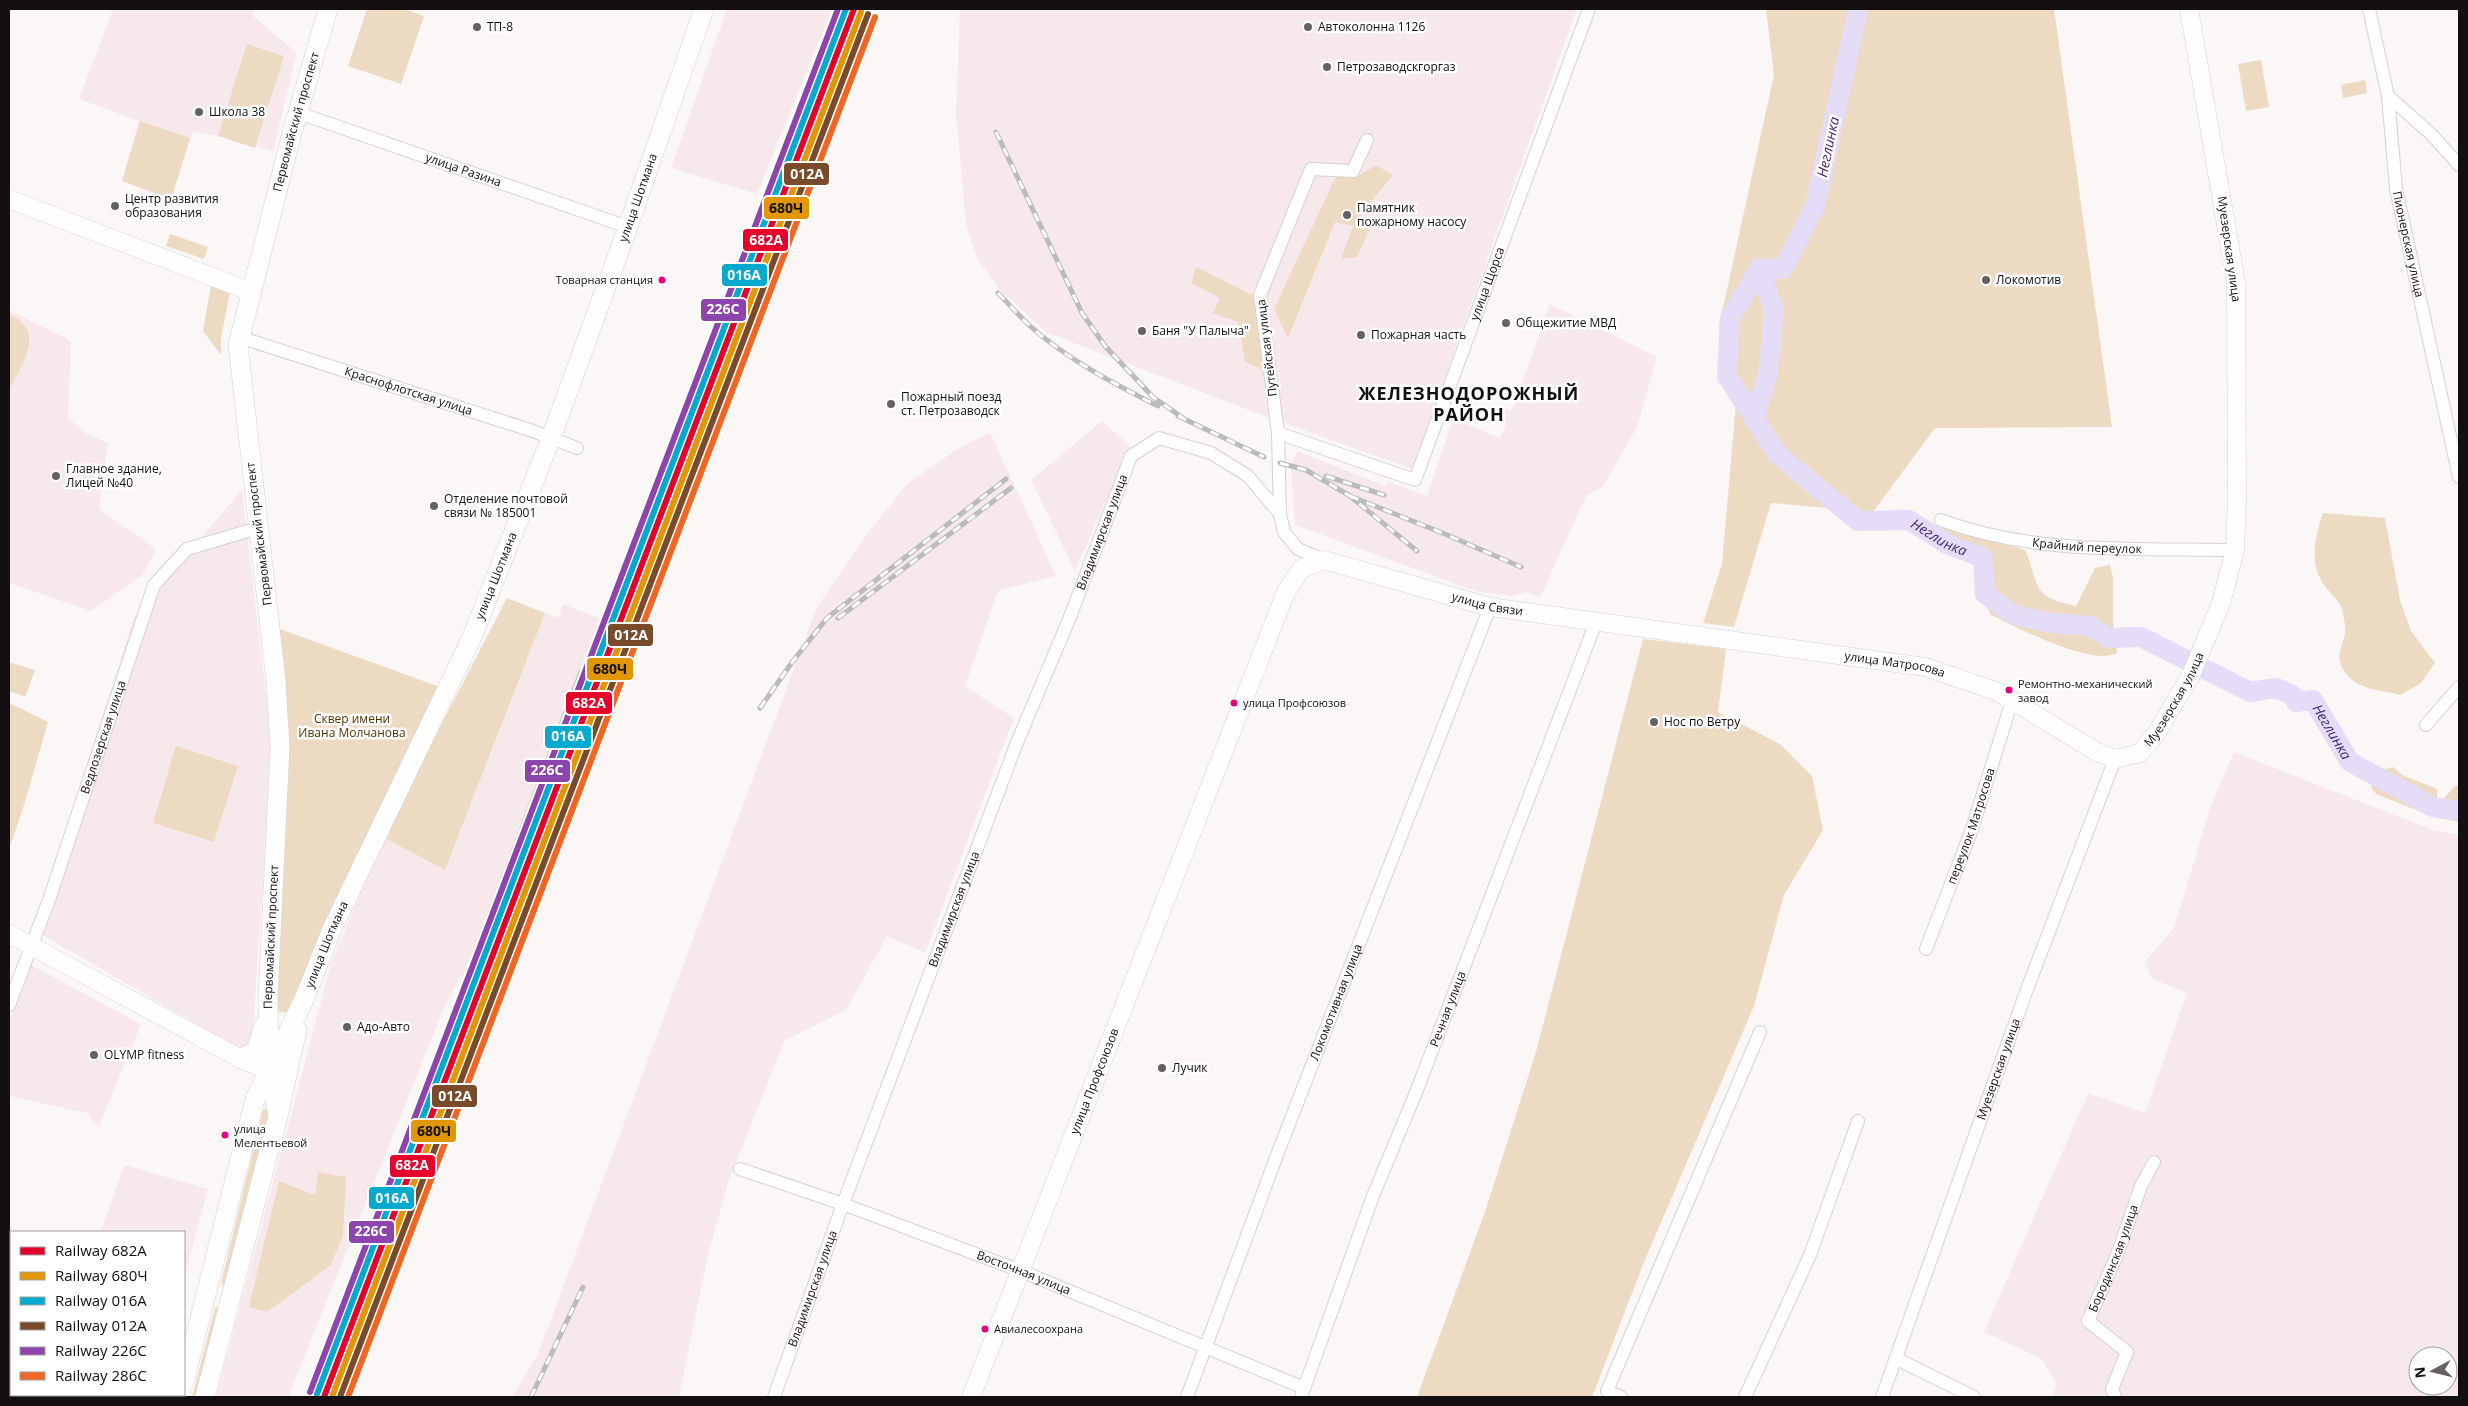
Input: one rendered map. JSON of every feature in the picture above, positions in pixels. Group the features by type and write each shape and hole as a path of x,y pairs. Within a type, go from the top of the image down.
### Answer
{"main road":[{"name":"Первомайский проспект","path":"278,1116 269,1071 268,1005 280,747 276,681 238,345 328,9"},
{"name":"улица Шотмана","path":"269,1071 299,1010 332,929 472,637 551,438 628,227 704,9"},
{"name":"Муезерская улица","path":"2116,759 2140,753 2156,734 2191,675 2221,603 2236,550 2236,283 2189,9"},
{"path":"9,199 252,292"},
{"name":"улица Связи","path":"1324,560 1490,607 1654,631"},
{"name":"улица Профсоюзов","path":"971,1397 1286,592 1300,569 1324,560"},
{"name":"улица Матросова","path":"1654,631 1741,641 1925,667 1996,691 2097,752 2116,759"},
{"path":"9,934 241,1058 269,1071"},
{"path":"268,1005 279,1023 299,1010"},
{"path":"241,1058 257,1050 268,1005"},
{"name":"Первомайский проспект","path":"205,1397 278,1116 299,1010"},
{"path":"241,1058 250,1068 255,1083 255,1099"},
{"name":"Первомайский проспект","path":"185,1378 255,1099 269,1071"},
{"path":"206,1293 230,1299"}],"street":[{"name":"улица Щорса","path":"1278,433 1415,480 1589,9"},
{"name":"Пионерская улица","path":"2369,9 2388,96 2396,189 2459,477"},
{"path":"2388,96 2430,134 2459,165"},
{"name":"улица Разина","path":"299,113 628,227"},
{"name":"Путейская улица","path":"1324,560 1298,549 1284,532 1280,514 1278,433 1260,295 1311,169 1353,171 1367,140"},
{"name":"Краснофлотская улица","path":"239,337 577,448"},
{"name":"Владимирская улица","path":"774,1397 844,1204 1016,745 1070,617 1131,456 1159,438 1210,453 1248,476 1280,514"},
{"name":"Крайний переулок","path":"1941,520 1963,529 2046,545 2236,550"},
{"name":"Ведлозерская улица","path":"9,1004 52,891 154,585 187,548 258,528"},
{"name":"Локомотивная улица","path":"1187,1397 1277,1155 1490,607"},
{"name":"Речная улица","path":"1302,1393 1373,1196 1424,1072 1596,622"},
{"path":"2426,725 2459,687"},
{"name":"переулок Матросова","path":"1926,949 1972,829 2012,701"},
{"name":"Муезерская улица","path":"1882,1397 2026,992 2116,759"},
{"path":"1621,1397 1607,1391 1760,1032"},
{"path":"1745,1397 1810,1255 1858,1121"},
{"name":"Бородинская улица","path":"2115,1397 2112,1389 2127,1352 2088,1320 2117,1255 2141,1186 2154,1162"},
{"name":"Восточная улица","path":"740,1169 844,1204 1021,1271 1205,1349 1302,1393"},
{"path":"1897,1359 1974,1397"}],"shaded area":[{"name":"Школа 38","path":"113,9 254,9 253,16 297,53 273,151 218,136 193,132 171,199 122,181 139,121 79,99"},
{"path":"727,9 832,9 757,194 671,168"},
{"path":"960,9 1577,9 1412,469 1267,417 1046,332 1000,290 977,258 966,224 956,114"},
{"path":"1550,304 1657,357 1637,427 1603,486 1586,496 1540,598 1527,592 1514,596 1478,592 1295,525 1291,466 1297,451 1386,486 1388,482 1427,496 1453,419 1500,438 1507,422 1500,418 1505,408 1512,411"},
{"name":"Главное здание, Лицей №40","path":"9,310 71,341 68,418 87,434 108,443 99,509 156,549 142,576 91,611 9,583"},
{"path":"1102,421 1130,446 1075,571 1031,480"},
{"path":"990,432 1056,576 998,591 965,686 1014,718 925,953 887,936 846,1010 784,1041 728,1183 708,1255 680,1392 681,1397 512,1397 538,1354 817,607 870,530 908,483 956,450"},
{"path":"242,490 272,743 253,1032 248,1045 238,1048 34,930 134,617"},
{"path":"563,604 608,622 470,978 461,975 444,1008 288,1397 216,1397 331,964 383,837 445,870 545,613 558,618"},
{"path":"2234,752 2433,830 2459,835 2459,1397 2052,1397 2057,1385 2042,1359 1984,1332 2088,1093 2145,1113 2187,993 2152,979 2145,962 2174,928 2211,805"},
{"path":"29,964 141,1024 99,1127 87,1113 9,1096 9,1021"},
{"path":"124,1165 208,1189 185,1274 185,1231 101,1231"}],"green space":[{"path":"367,9 404,9 424,16 401,84 348,66"},
{"path":"1766,9 2054,9 2112,427 1935,428 1873,512 1771,503 1734,627 1703,623 1722,564 1738,380 1719,326 1774,75"},
{"path":"247,44 284,56 255,148 218,136"},
{"path":"2261,60 2269,107 2246,111 2238,64"},
{"path":"2365,80 2367,93 2343,98 2341,85"},
{"path":"140,121 190,138 171,199 122,181"},
{"path":"1376,165 1393,175 1361,214 1369,230 1357,257 1341,259 1353,226 1335,222 1288,338 1274,309 1337,174 1355,178"},
{"path":"170,234 208,247 204,259 166,246"},
{"path":"1196,267 1256,297 1263,370 1245,362 1238,322 1213,313 1220,298 1191,283"},
{"path":"211,285 230,292 221,339 221,355 203,331"},
{"path":"9,314 20,321 27,329 29,339 25,359 9,390"},
{"path":"2323,513 2385,518 2400,600 2411,631 2435,663 2421,683 2400,695 2363,686 2350,678 2341,666 2340,654 2345,631 2342,610 2339,603 2325,586 2316,569 2316,541"},
{"path":"1946,526 2025,550 2036,582 2043,593 2054,600 2076,606 2095,568 2110,565 2113,577 2113,622 2117,653 2105,656 2090,655 2073,650 2035,636 1991,615 1988,609 1989,555 1941,538 1940,529"},
{"path":"507,598 545,613 445,870 383,837"},
{"name":"Сквер имени Ивана Молчанова","path":"277,628 443,688 286,1013 277,1011 289,744"},
{"path":"1643,639 1726,649 1718,712 1780,744 1812,776 1823,830 1784,895 1754,1006 1644,1262 1592,1397 1417,1397 1485,1212 1536,1052"},
{"path":"9,662 35,670 25,697 9,691"},
{"path":"9,703 48,722 9,850"},
{"path":"176,746 238,766 214,842 153,823"},
{"path":"2393,767 2402,775 2437,789 2437,797 2424,813 2376,794 2371,787 2381,770"},
{"path":"2456,785 2459,787 2459,822 2441,818 2444,798"},
{"path":"266,1109 269,1112 226,1285 223,1285 221,1283 263,1110"},
{"path":"318,1172 346,1177 343,1235 331,1265 267,1312 249,1307 279,1181 315,1195"},
{"path":"217,1307 220,1310 198,1397 192,1397 215,1308"}],"waterway":[{"name":"Неглинка","path":"1858,9 1815,206 1783,269 1759,269 1730,318 1727,376 1778,455 1858,521 1909,520 1947,544 1983,558 1985,594 2014,615 2051,623 2090,626 2109,638 2141,637 2250,692 2276,688 2292,695 2296,702 2313,700 2350,762 2433,807 2459,811"},
{"path":"1754,420 1768,374 1774,310 1759,269"}],"railway":[{"path":"996,132 1082,313 1105,346 1153,397 1183,418"},
{"path":"998,293 1030,326 1059,349 1108,380 1158,406"},
{"path":"1178,416 1264,457"},
{"path":"1280,463 1306,470 1350,496 1417,551"},
{"path":"1326,476 1384,495"},
{"path":"760,708 793,661 827,618 1006,479"},
{"path":"838,618 1011,488"},
{"path":"1350,496 1521,567"},
{"path":"453,1029 476,951 581,672"},
{"path":"475,974 526,848"},
{"path":"426,1126 441,1066 456,1023"},
{"path":"531,1397 583,1287"}],"rail line":[{"name":"226С","path":"310,1392 838,9"},
{"name":"016А","path":"317,1394 846,9"},
{"name":"682А","path":"324,1397 854,9"},
{"name":"680Ч","path":"332,1397 861,12"},
{"name":"012А","path":"340,1397 868,14"},
{"name":"286С","path":"348,1397 875,17"}],"place":[{"name":"ТП-8","path":"477,27"},
{"name":"Автоколонна 1126","path":"1308,27"},
{"name":"Петрозаводскгоргаз","path":"1327,67"},
{"name":"Школа 38","path":"199,112"},
{"name":"Центр развития образования","path":"115,206"},
{"name":"Памятник пожарному насосу","path":"1347,215"},
{"name":"Товарная станция","path":"662,280"},
{"name":"Локомотив","path":"1986,280"},
{"name":"Общежитие МВД","path":"1506,323"},
{"name":"Баня \"У Палыча\"","path":"1142,331"},
{"name":"Пожарная часть","path":"1361,335"},
{"name":"Пожарный поезд ст. Петрозаводск","path":"891,404"},
{"name":"Главное здание, Лицей №40","path":"56,476"},
{"name":"Отделение почтовой связи № 185001","path":"434,506"},
{"name":"Ремонтно-механический завод","path":"2009,690"},
{"name":"улица Профсоюзов","path":"1234,703"},
{"name":"Нос по Ветру","path":"1654,722"},
{"name":"Адо-Авто","path":"347,1027"},
{"name":"OLYMP fitness","path":"94,1055"},
{"name":"Лучик","path":"1162,1068"},
{"name":"улица Мелентьевой","path":"225,1135"},
{"name":"Авиалесоохрана","path":"985,1329"}],"district":[{"name":"ЖЕЛЕЗНОДОРОЖНЫЙ РАЙОН","path":"1469,404"}]}
